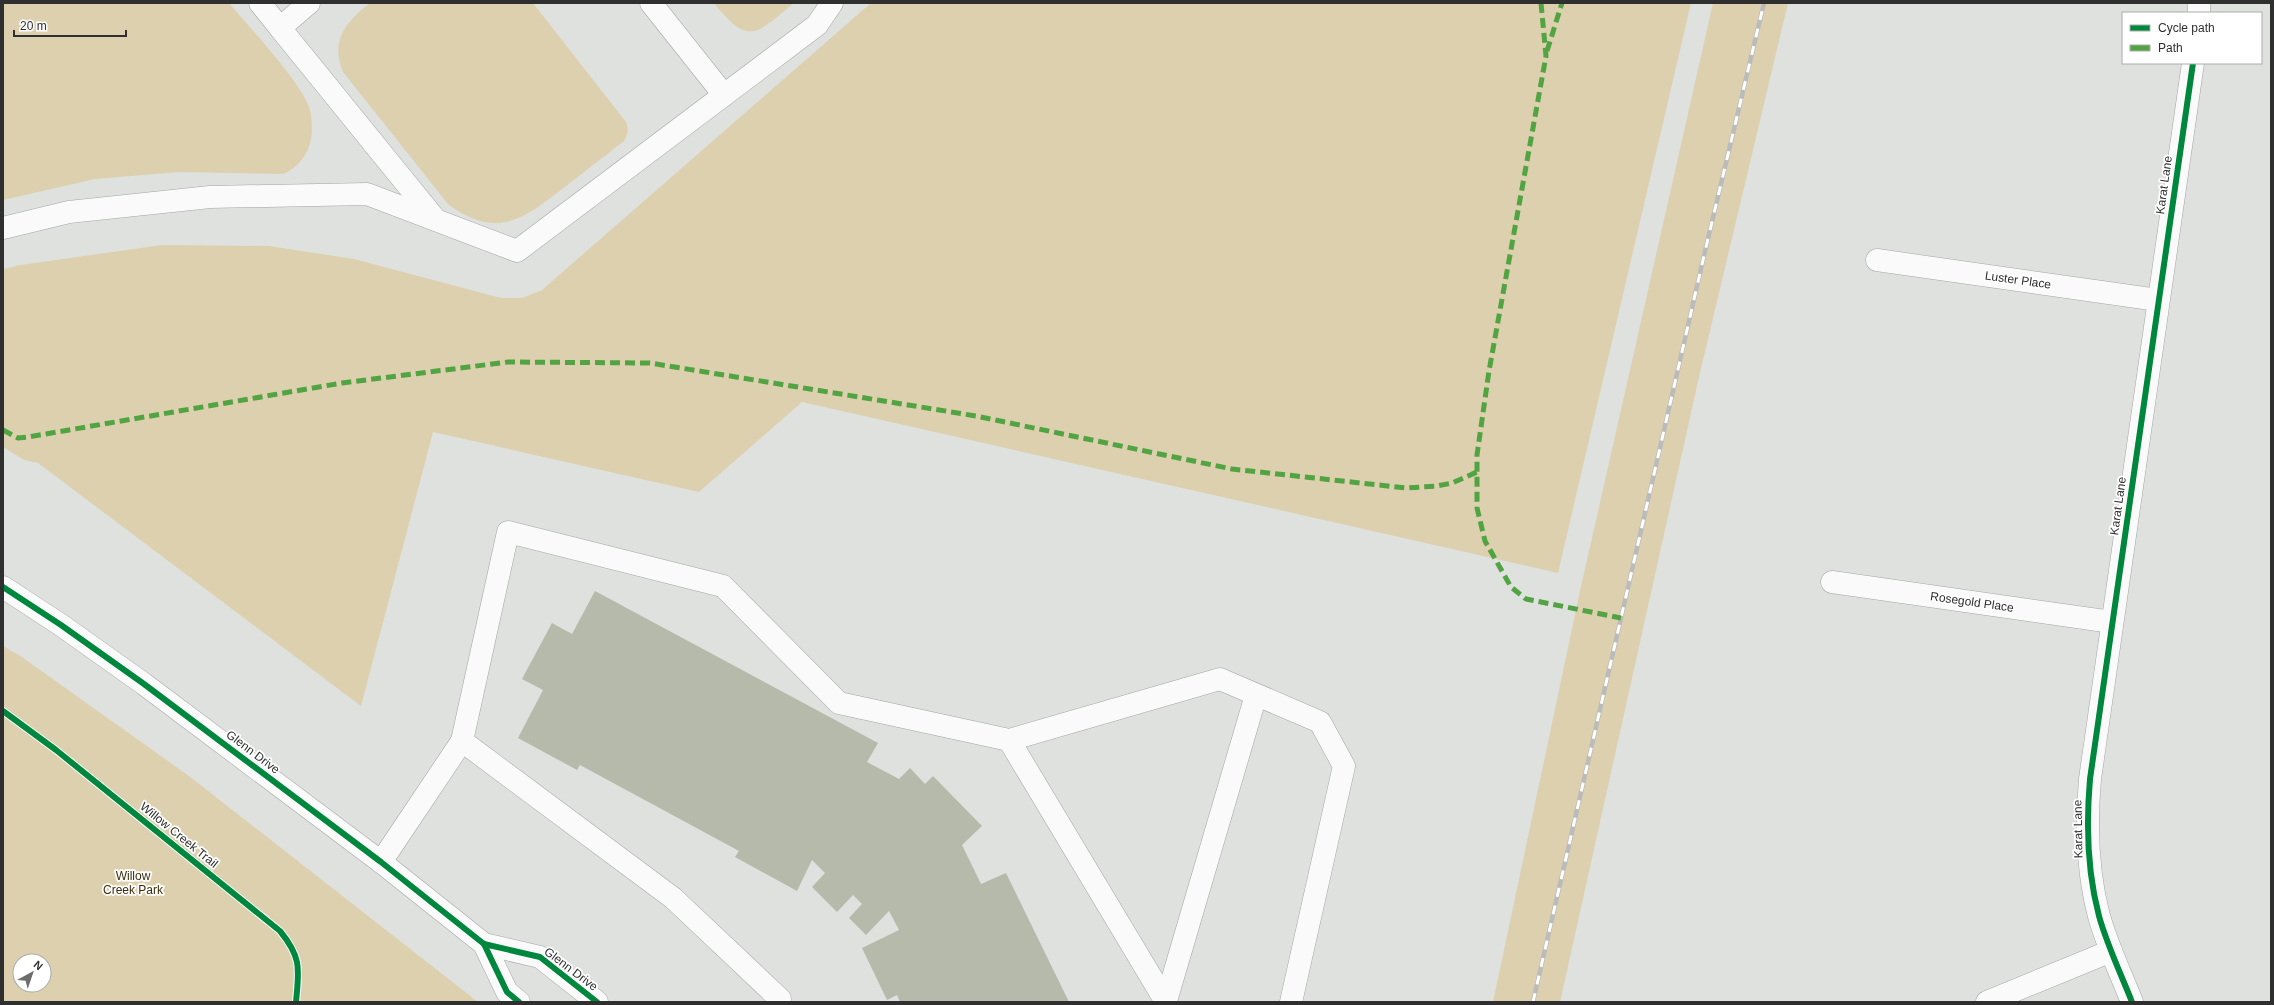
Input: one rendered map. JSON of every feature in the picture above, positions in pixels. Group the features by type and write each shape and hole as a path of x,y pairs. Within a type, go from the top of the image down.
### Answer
{"street":[{"path":"260,3 436,220"},
{"path":"280,28 309,3"},
{"path":"651,3 724,95"},
{"path":"3,228 69,212 210,197 367,194 517,251 817,25 832,3"},
{"name":"Karat Lane","path":"2132,1002 2111,951 2099,916 2092,882 2088,848 2087,813 2112,622 2193,64"},
{"name":"Luster Place","path":"1877,260 2158,300"},
{"path":"382,862 462,741 508,532 723,586 839,703 1009,740 1220,680 1320,722 1344,766 1291,1002"},
{"name":"Rosegold Place","path":"1832,582 2112,622"},
{"name":"Glenn Drive","path":"3,587 61,625 138,680 382,862 484,944 507,992 519,1002"},
{"path":"1166,1001 1256,695"},
{"path":"1009,740 1166,1001"},
{"path":"462,741 673,898 780,1001"},
{"name":"Glenn Drive","path":"484,944 540,957 597,1002"},
{"path":"1987,1002 2111,951"}],"green space":[{"path":"3,3 229,3 287,71 305,99 310,110 312,122 312,133 308,150 293,169 283,174 179,172 95,179 3,200"},
{"path":"370,3 533,3 626,122 628,130 624,141 537,208 524,216 510,221 496,223 481,221 465,215 448,204 343,72 339,61 338,50 343,33 347,25 354,17"},
{"path":"714,3 794,3 761,28 753,31 745,31 736,26 726,17"},
{"path":"871,3 1691,3 1558,573 802,402 699,492 433,432 361,706 38,463 24,460 3,447 3,269 21,265 162,245 269,246 354,259 501,298 522,298 542,290"},
{"path":"1713,3 1788,3 1699,377 1560,1002 1493,1002 1580,591"},
{"name":"Willow Creek Park","path":"3,646 19,655 189,776 478,1002 3,1002"}],"building":[{"path":"595,591 878,743 867,762 899,779 910,768 925,784 933,776 982,826 962,845 981,884 1006,873 1069,1002 900,1002 897,995 887,1000 862,948 899,930 889,911 866,935 849,918 862,904 853,895 837,912 812,887 825,873 812,860 797,891 735,857 739,851 580,765 577,770 518,738 543,690 522,679 552,623 572,634"}],"railway":[{"path":"1533,1002 1706,247 1764,3"}],"marked path":[{"path":"1541,3 1546,56 1489,371 1477,455 1477,508 1485,541 1511,587 1526,599 1621,618"},
{"path":"1547,51 1562,3"},
{"path":"3,430 18,438 28,437 342,383 508,362 650,363 976,416 1232,469 1406,488 1437,486 1452,483 1477,472"}],"cycle path":[{"path":"2132,1002 2106,938 2095,899 2088,848 2090,779 2193,64"},
{"path":"3,587 61,625 144,684 381,862 484,944 540,957 597,1002"},
{"name":"Willow Creek Trail","path":"3,711 56,750 280,931 287,940 296,957 298,972 296,1002"},
{"path":"484,944 507,992 519,1002"}]}
